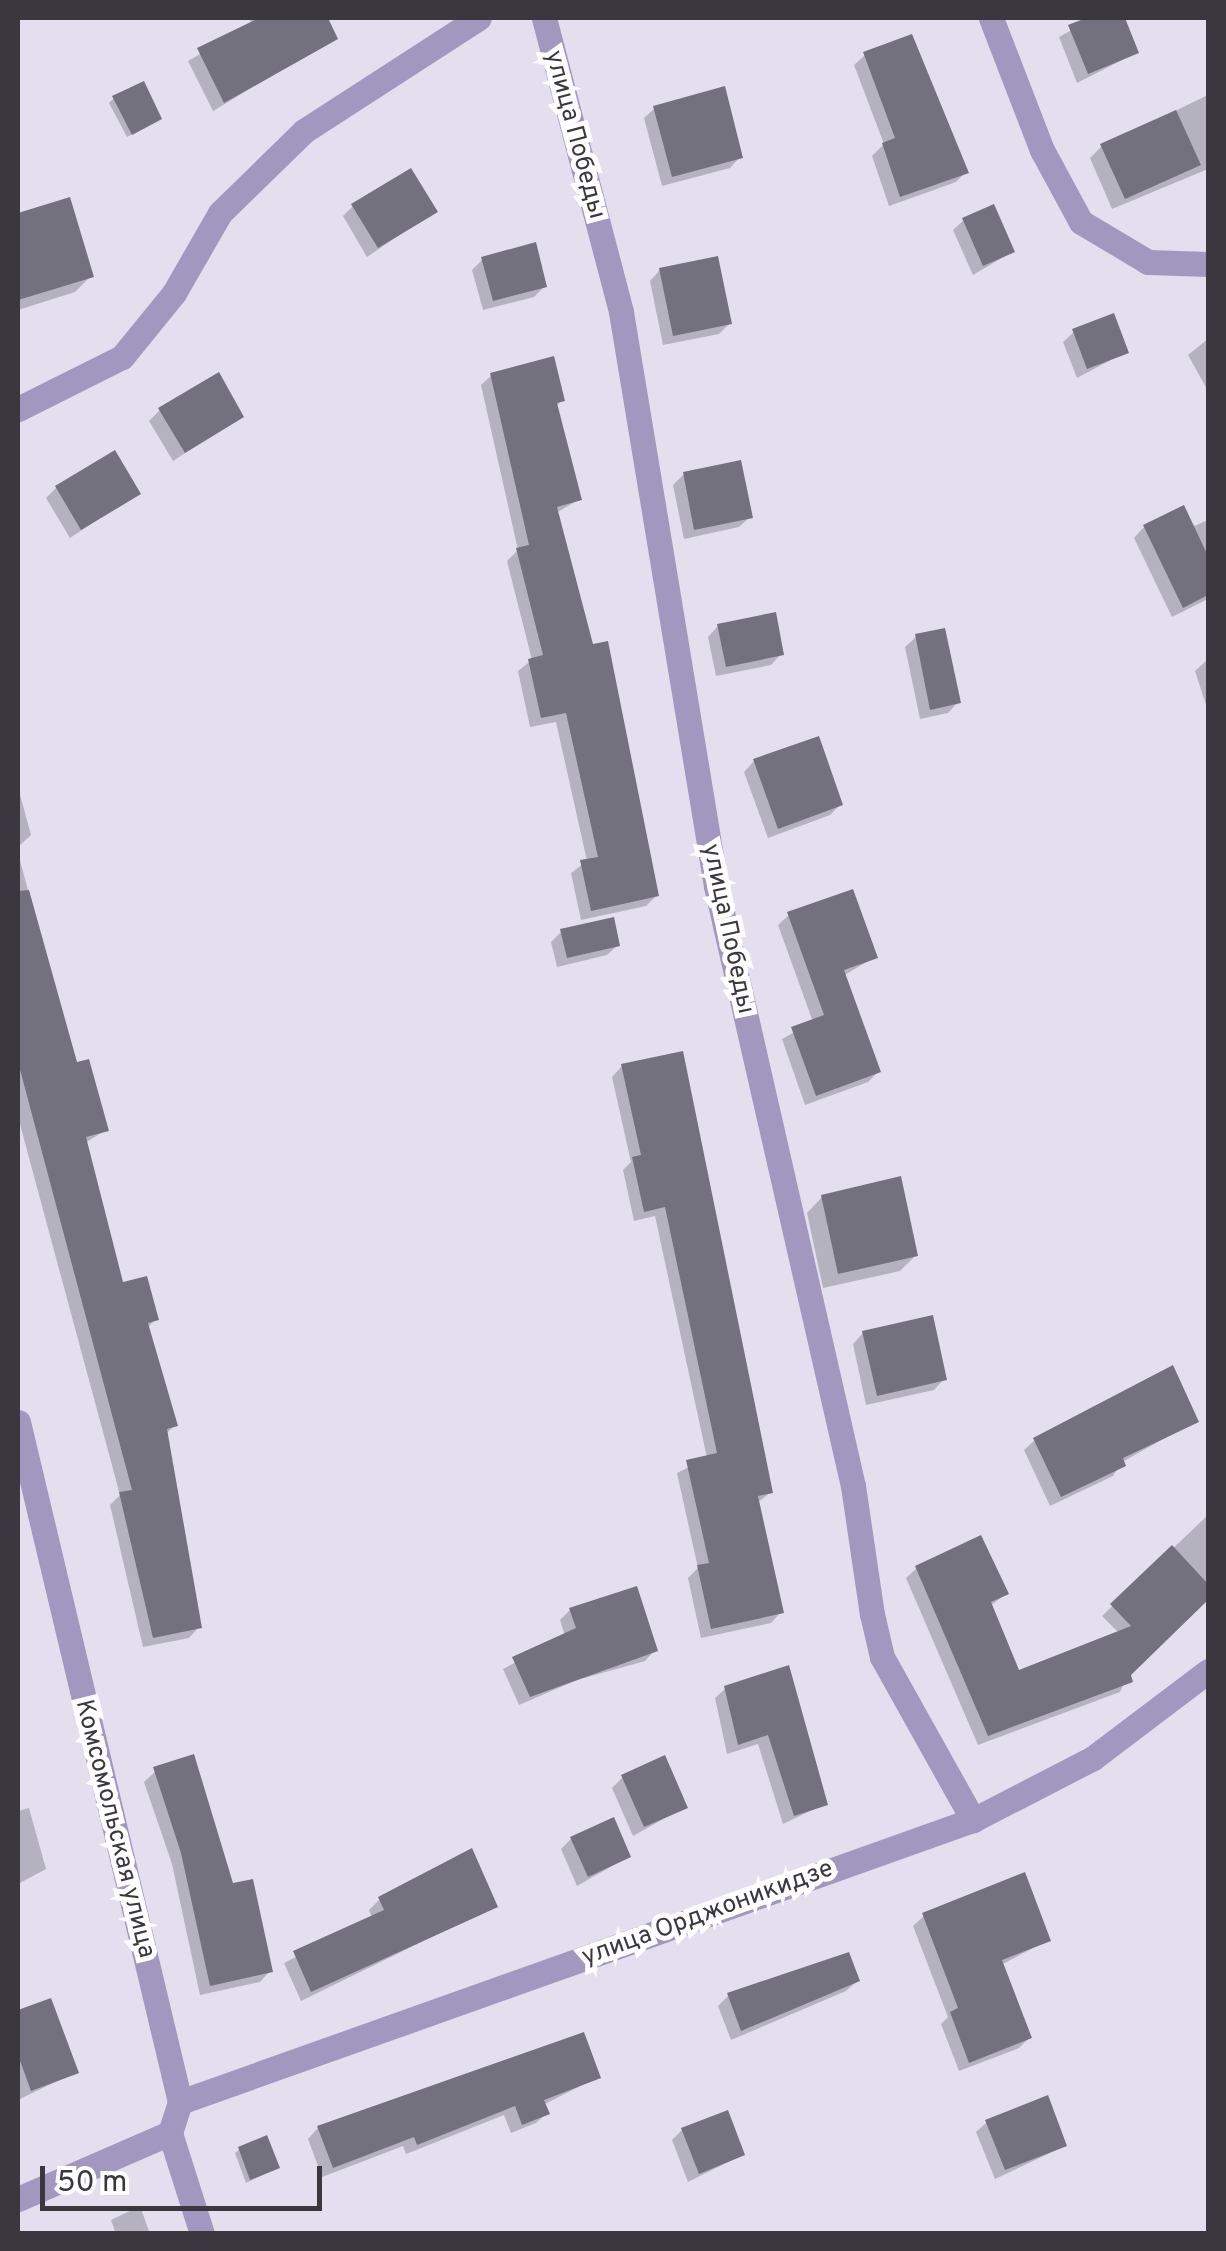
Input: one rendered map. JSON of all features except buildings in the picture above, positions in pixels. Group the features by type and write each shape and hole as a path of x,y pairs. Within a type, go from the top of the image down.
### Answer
{"street":[{"path":"18,409 122,357 174,293 220,213 304,130 479,18"},
{"name":"улица Победы","path":"544,18 621,312 716,886 853,1486 879,1642 973,1820"},
{"path":"991,18 1042,150 1081,222 1148,262 1208,264"},
{"name":"Комсомольская улица","path":"18,1422 180,2102"},
{"name":"улица Орджоникидзе","path":"180,2102 973,1820 1093,1758 1208,1671"},
{"path":"180,2102 170,2133 202,2234"},
{"path":"18,2199 170,2133"}]}
